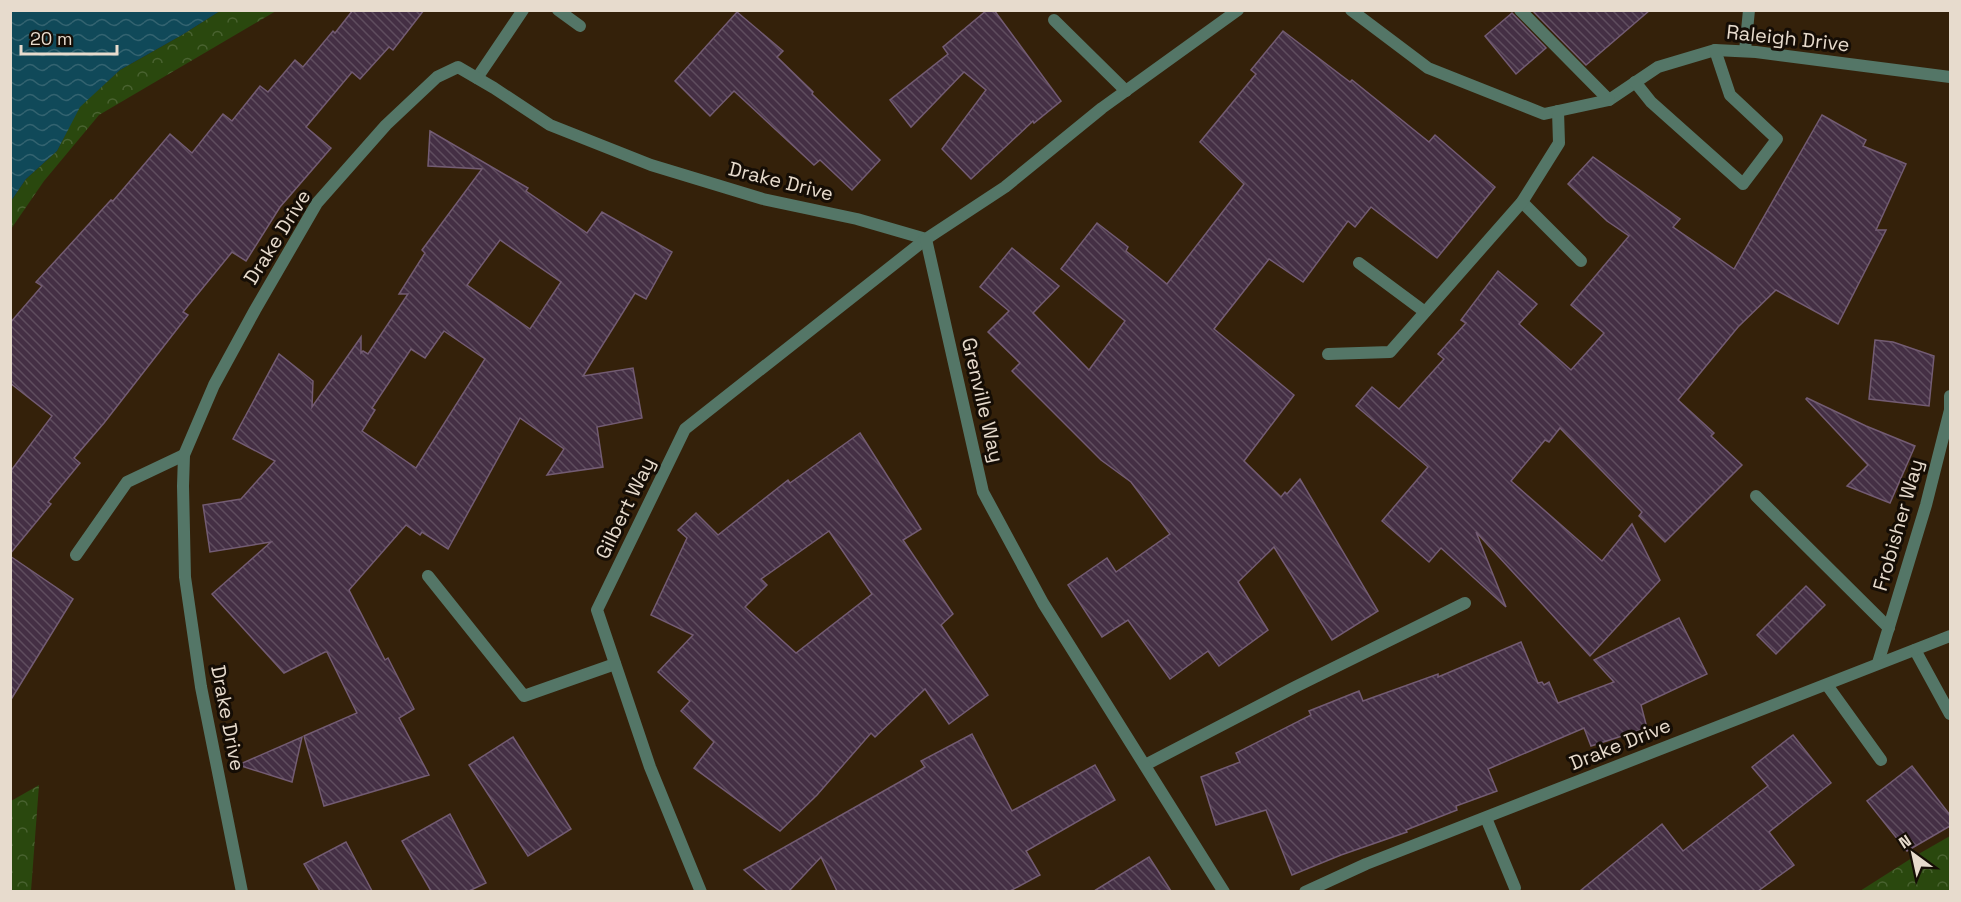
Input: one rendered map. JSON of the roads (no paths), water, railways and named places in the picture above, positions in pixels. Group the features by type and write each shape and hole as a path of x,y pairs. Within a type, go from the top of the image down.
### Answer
{"lane":[{"path":"477,78 523,10"},
{"path":"558,10 580,26"},
{"name":"Raleigh Drive","path":"1351,10 1428,68 1544,114 1609,100 1658,67 1715,50 1745,51 1950,77"},
{"path":"1521,10 1609,100"},
{"path":"1745,51 1749,10"},
{"path":"926,239 1005,188 1126,91 1235,11"},
{"path":"1054,20 1126,91"},
{"path":"1635,82 1650,102 1743,184 1777,139 1730,94 1715,50"},
{"name":"Drake Drive","path":"242,891 201,687 185,577 184,455 214,385 317,203 386,125 437,77 458,67 550,125 651,165 763,199 857,219 926,239"},
{"path":"1328,354 1390,352 1522,201 1559,143 1558,111"},
{"path":"1522,201 1581,261"},
{"name":"Gilbert Way","path":"700,891 650,767 597,610 685,429 926,239"},
{"name":"Grenville Way","path":"926,239 983,492 1043,603 1224,891"},
{"path":"1359,263 1425,312"},
{"name":"Frobisher Way","path":"1878,663 1926,505 1950,410 1950,396"},
{"path":"76,555 127,482 184,455"},
{"path":"1756,496 1889,628"},
{"path":"428,576 524,696 615,664"},
{"path":"1145,765 1295,687 1465,603"},
{"name":"Drake Drive","path":"1305,891 1366,864 1950,636"},
{"path":"1915,650 1950,714"},
{"path":"1827,685 1881,760"},
{"path":"1486,818 1515,888"}],"water":[{"path":"11,10 220,11 120,70 80,107 57,151 26,179 11,201"}]}
